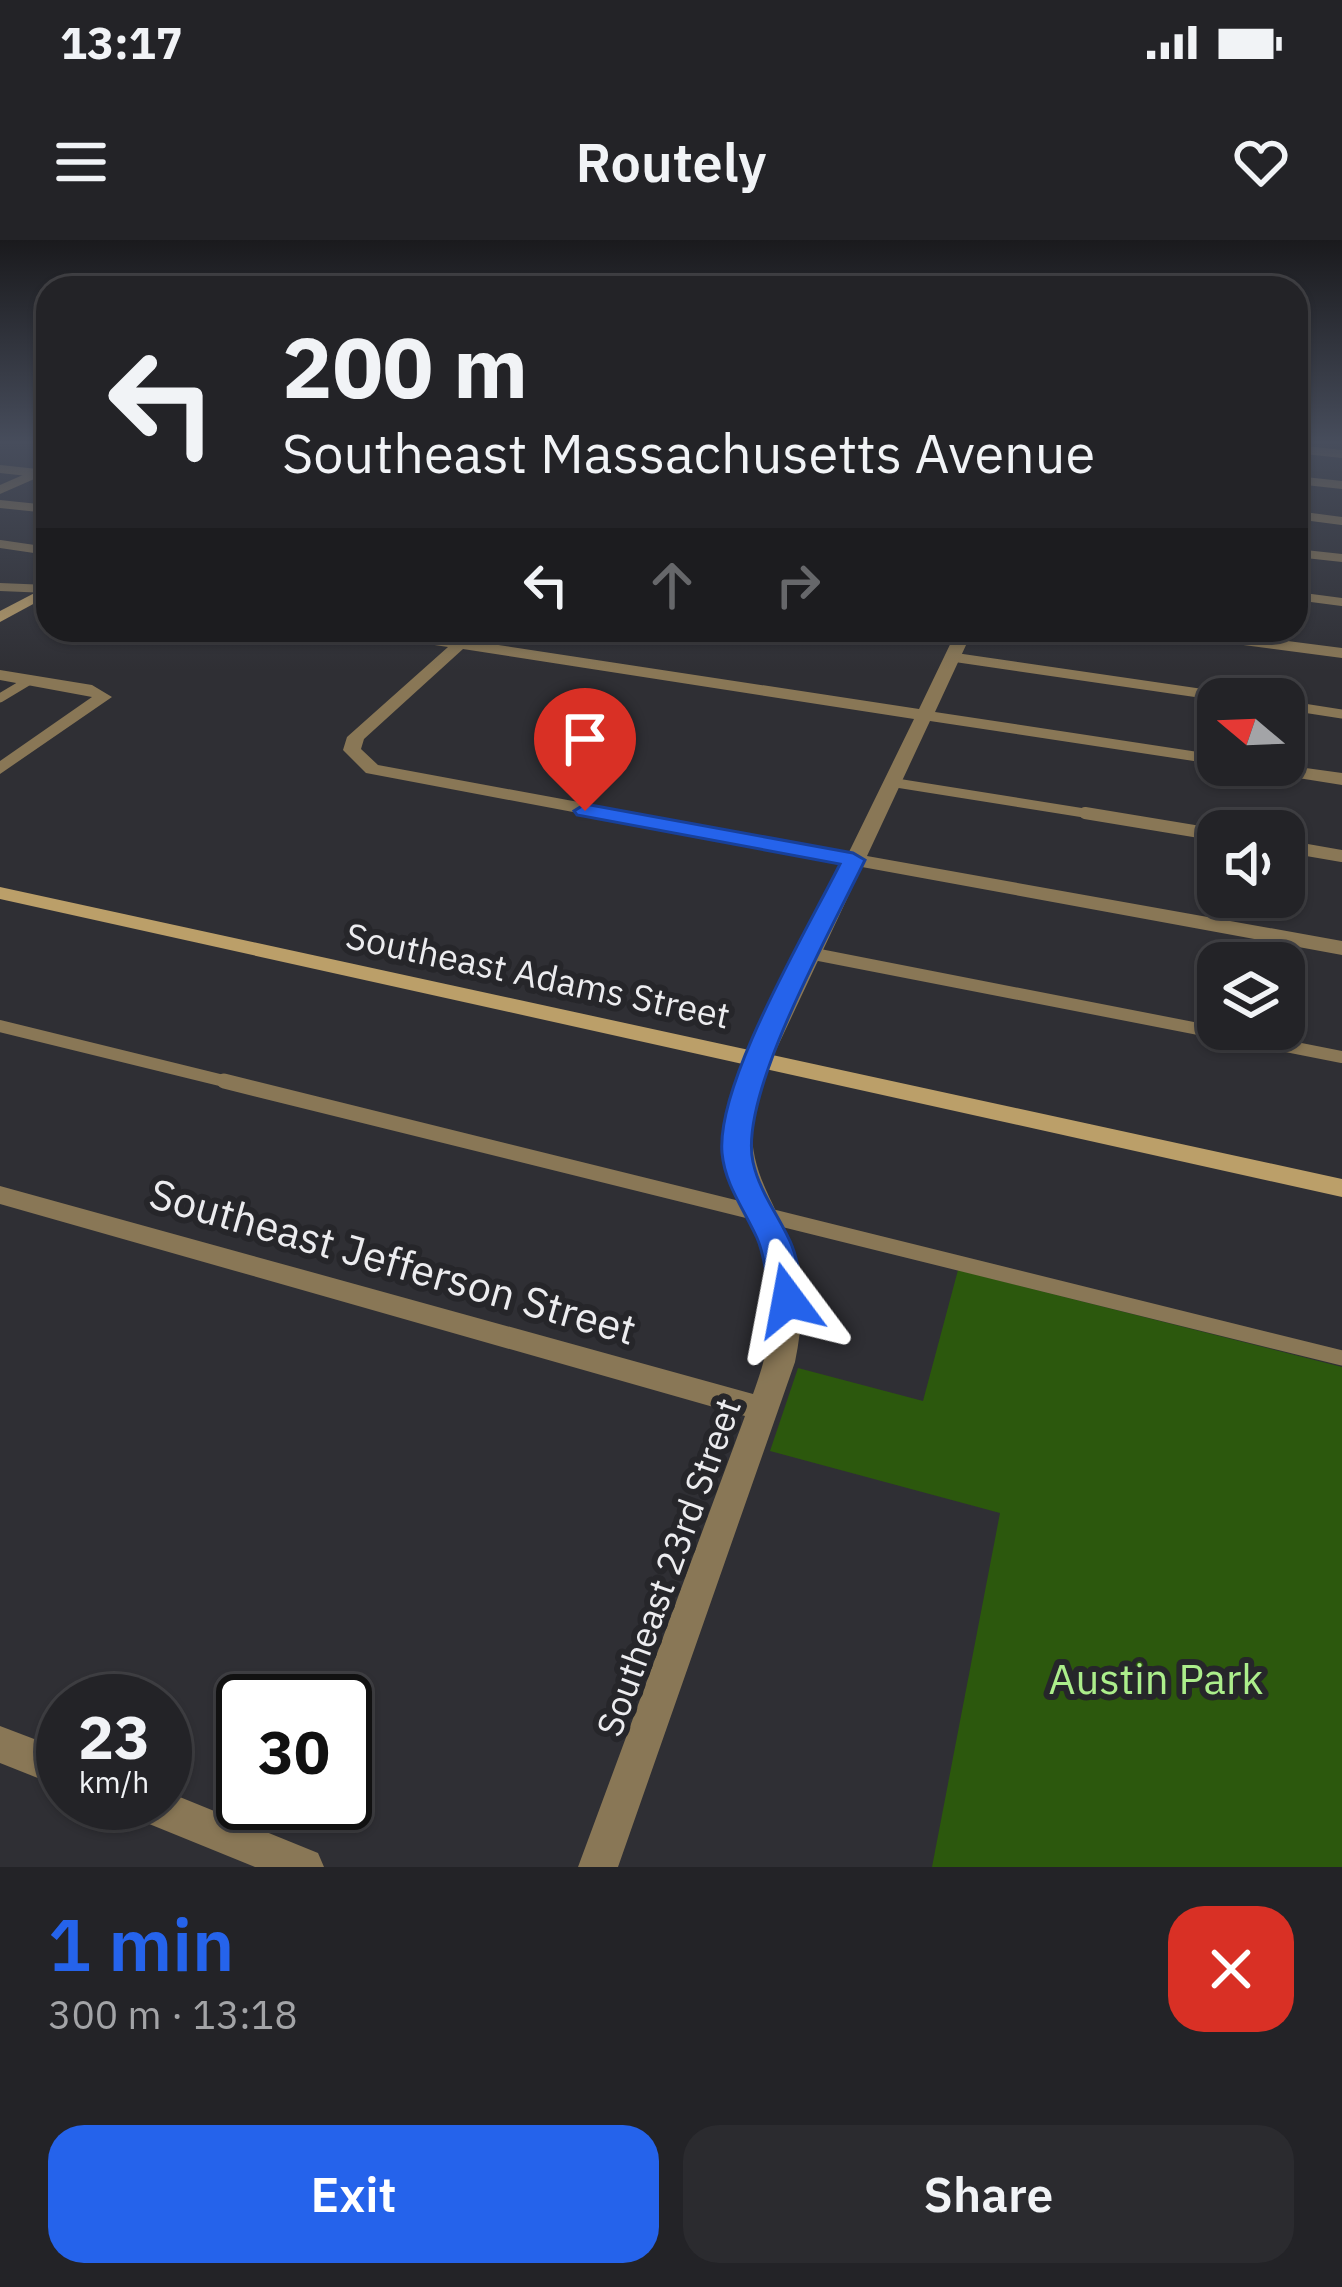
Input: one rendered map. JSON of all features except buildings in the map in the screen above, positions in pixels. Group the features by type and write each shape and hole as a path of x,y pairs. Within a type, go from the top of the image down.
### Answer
{"main road":[{"path":"0,617 36,597"},
{"name":"Southeast Adams Street","path":"0,893 1342,1188"}],"street":[{"path":"1308,554 1342,558"},
{"path":"0,587 36,589"},
{"path":"447,642 1197,757"},
{"path":"462,642 356,737 355,758 372,770 406,778 1342,948"},
{"name":"Southeast 23rd Street","path":"598,1867 780,1362 788,1300 783,1264 737,1158 741,1099 959,642"},
{"path":"1258,642 1342,653"},
{"path":"0,675 92,690 104,697 0,769"},
{"path":"1305,773 1342,779"},
{"name":"Southeast Jefferson Street","path":"0,1195 764,1409"},
{"path":"0,1744 36,1758"},
{"path":"192,1822 304,1867"}],"lane":[{"path":"0,544 36,549"},
{"path":"1308,598 1342,602"},
{"path":"952,657 1197,693"},
{"path":"0,698 30,680"},
{"path":"1305,708 1342,714"},
{"path":"890,782 1197,833"},
{"path":"1305,850 1342,856"},
{"path":"809,953 1342,1057"},
{"path":"0,1026 1342,1358"}],"green space":[{"name":"Austin Park","path":"958,1270 1342,1367 1342,1867 932,1867 1000,1513 770,1451 798,1368 923,1401"}],"route":[{"path":"585,811 853,860 758,1060 741,1099 736,1126 737,1158 746,1189 775,1242 788,1300"}]}
